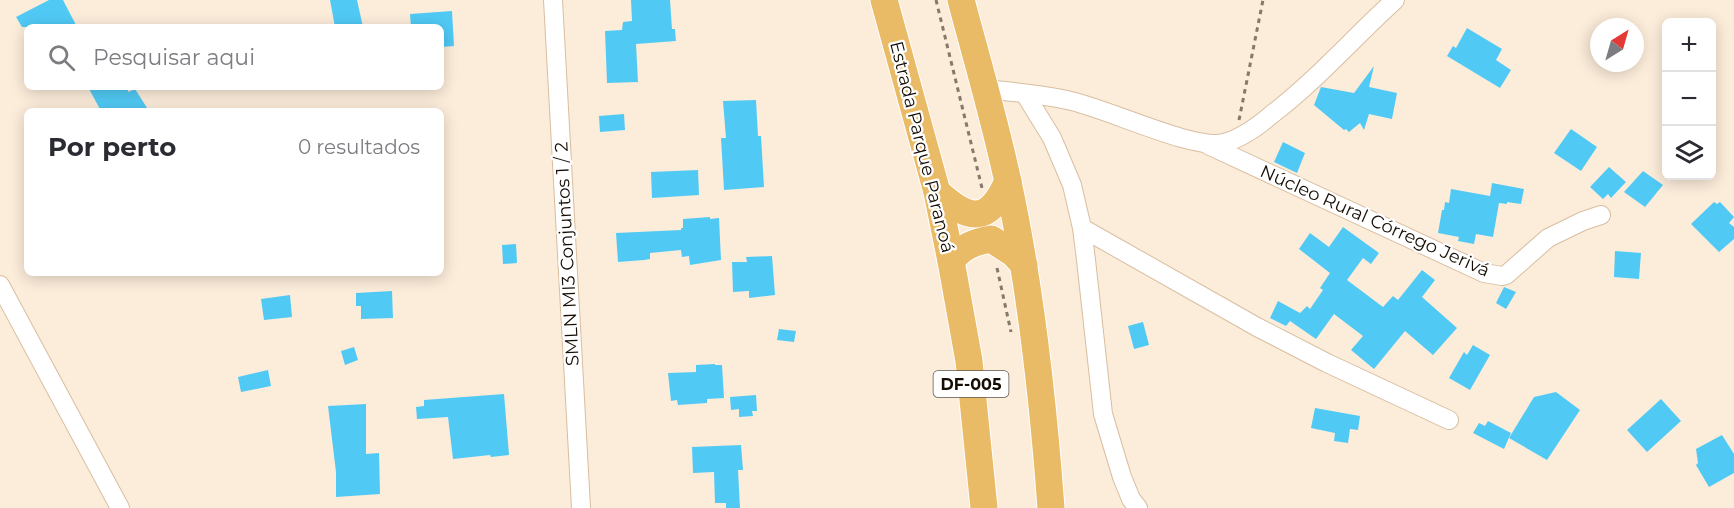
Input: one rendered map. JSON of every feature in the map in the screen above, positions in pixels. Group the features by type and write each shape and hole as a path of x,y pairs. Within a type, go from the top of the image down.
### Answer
{"main road":[{"name":"Estrada Parque Paranoá","path":"884,0 937,192 951,261 969,361 984,508"},
{"path":"961,0 1008,181 1024,265 1041,383 1051,508"},
{"path":"937,192 956,209 972,214 988,211 1000,198 1008,181"},
{"path":"951,261 960,250 974,242 991,239 1013,253 1024,265"}],"street":[{"name":"SMLN MI3 Conjuntos 1 / 2","path":"553,0 580,508"},
{"path":"985,89 1067,100 1188,140 1206,144 1222,144 1256,128 1284,105 1395,0"},
{"path":"1025,94 1052,138 1064,162 1072,186 1082,228 1103,414 1122,477 1131,499 1138,508"},
{"name":"Núcleo Rural Córrego Jerivá","path":"1206,144 1381,226 1496,276 1506,275 1548,238 1601,215"},
{"path":"1082,228 1267,332 1449,420"},
{"path":"0,285 120,508"}],"path":[{"path":"1236,139 1263,0"}],"building":[{"path":"49,0 63,0 75,24 24,24 22,27 16,17"},
{"path":"330,0 357,0 362,24 334,24"},
{"path":"631,0 670,0 672,29 675,29 676,41 636,44 638,82 607,83 605,31 622,30 623,22 632,21"},
{"path":"452,11 454,46 444,47 444,24 411,24 410,14"},
{"path":"1467,28 1502,49 1496,60 1511,70 1500,88 1447,56 1453,46 1456,48"},
{"path":"1374,66 1369,87 1397,93 1392,119 1369,114 1364,130 1360,123 1349,132 1314,105 1321,87 1354,93"},
{"path":"90,90 128,90 128,92 136,90 147,108 99,108"},
{"path":"756,100 764,187 724,190 721,138 726,138 723,101"},
{"path":"624,114 625,130 600,132 599,116"},
{"path":"1571,129 1597,147 1581,171 1554,153"},
{"path":"1283,142 1305,153 1297,173 1274,162"},
{"path":"1609,167 1626,182 1611,198 1608,194 1603,199 1590,187"},
{"path":"698,170 699,195 652,198 651,172"},
{"path":"1643,171 1663,185 1645,207 1624,192"},
{"path":"1492,183 1524,189 1521,204 1499,203 1493,237 1476,234 1474,244 1458,241 1459,237 1438,233 1442,210 1444,210 1445,202 1449,203 1451,189 1490,196"},
{"path":"1714,202 1717,204 1720,202 1734,217 1729,223 1734,227 1734,239 1719,252 1691,224"},
{"path":"710,217 710,219 719,218 721,260 690,265 689,256 682,257 681,250 650,253 650,259 618,262 616,233 681,230 683,219"},
{"path":"1343,227 1379,253 1371,264 1363,258 1347,280 1383,307 1393,296 1398,300 1422,270 1435,280 1422,297 1457,328 1433,355 1405,331 1374,369 1351,350 1363,336 1334,314 1316,339 1290,321 1286,326 1270,318 1278,301 1300,313 1307,306 1310,309 1323,290 1320,288 1330,273 1299,249 1310,233 1329,247"},
{"path":"516,244 517,263 503,264 502,245"},
{"path":"1615,251 1641,253 1639,279 1614,277"},
{"path":"772,256 775,295 749,298 749,291 733,292 732,262 747,262 746,257"},
{"path":"1504,287 1516,292 1506,309 1496,303"},
{"path":"392,291 393,318 361,319 361,306 356,306 356,293"},
{"path":"290,295 292,317 264,320 261,299"},
{"path":"1143,322 1149,345 1134,349 1128,326"},
{"path":"779,329 796,331 794,342 777,340"},
{"path":"1473,345 1490,355 1470,390 1449,378 1464,352 1467,355"},
{"path":"354,347 358,360 345,365 341,351"},
{"path":"696,365 722,365 724,398 707,399 707,403 678,405 677,400 671,401 668,373 696,372"},
{"path":"268,370 271,386 241,392 238,377"},
{"path":"1556,392 1580,410 1547,460 1509,438 1534,397"},
{"path":"504,394 509,455 453,459 448,417 417,419 416,407 424,406 424,400"},
{"path":"756,395 757,411 752,411 753,416 739,417 739,409 731,410 730,397"},
{"path":"1661,399 1681,421 1647,452 1627,430"},
{"path":"366,404 366,454 379,453 380,494 336,497 336,472 328,406"},
{"path":"1315,408 1360,416 1358,430 1350,429 1348,443 1334,441 1335,433 1311,428"},
{"path":"1488,421 1511,433 1504,449 1473,433 1479,423 1485,426"},
{"path":"1722,435 1734,454 1734,473 1709,487 1696,465 1698,463 1696,449"},
{"path":"741,445 743,470 738,470 740,508 726,508 726,503 715,503 714,472 693,473 692,447"}]}
